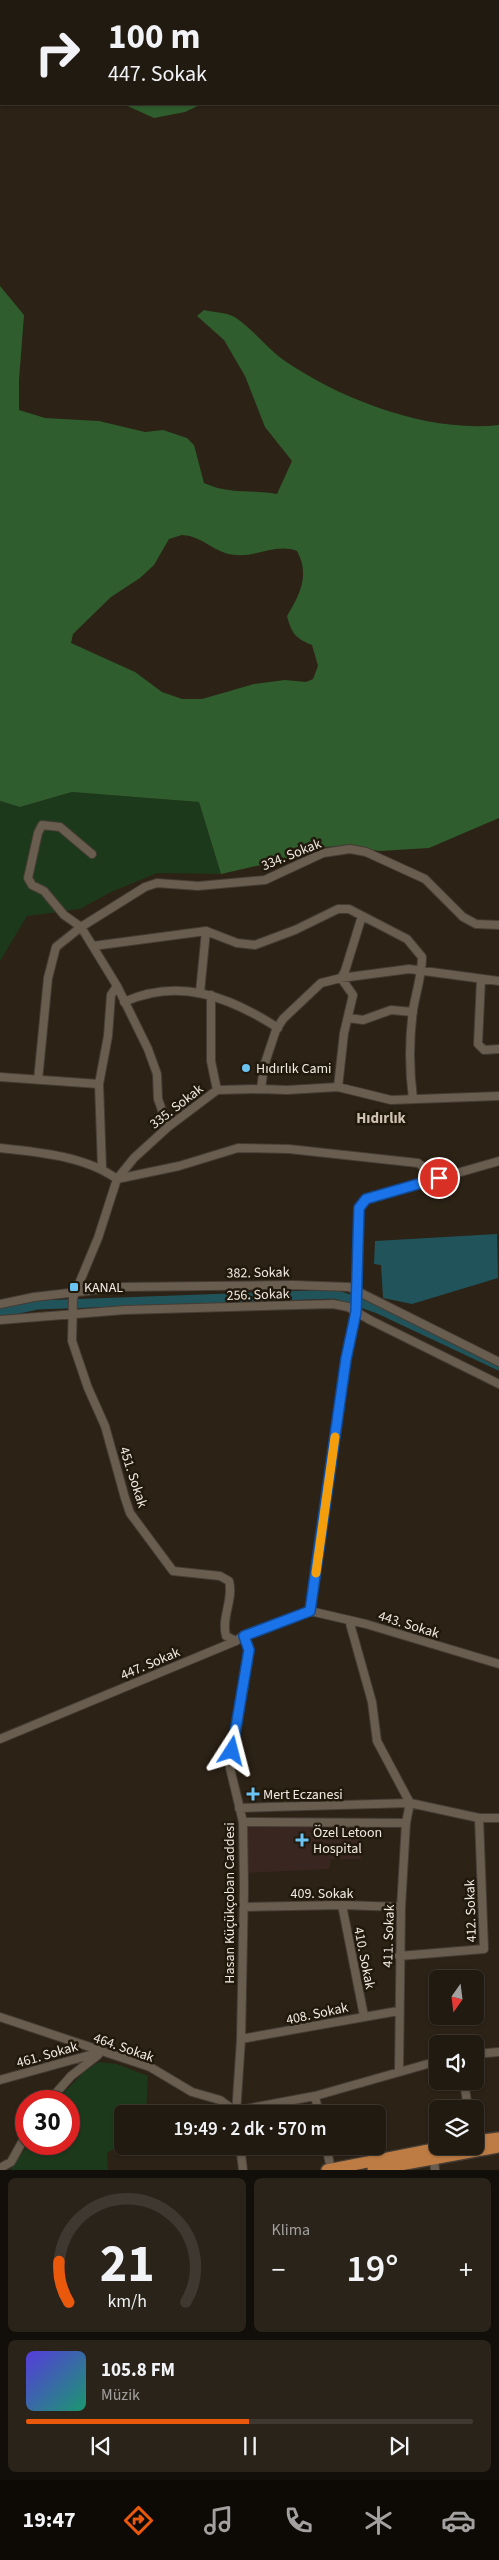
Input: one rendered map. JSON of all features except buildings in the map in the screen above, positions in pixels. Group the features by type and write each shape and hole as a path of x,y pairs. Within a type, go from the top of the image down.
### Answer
{"main road":[{"path":"484,2140 499,2138"},
{"path":"373,2170 499,2147"},
{"path":"327,2170 432,2160"}],"street":[{"path":"92,854 60,827 42,825 38,833 28,878 32,885 44,891 64,915 81,927 117,986 151,1058 156,1074 158,1099 168,1128"},
{"name":"334. Sokak","path":"38,1080 44,1004 52,958 56,947 81,927 145,887 157,883 198,886 265,880 323,854 350,849 366,852 425,879 463,917 476,924 499,925"},
{"path":"94,946 206,931 236,943 255,945 294,930 338,909 349,909 407,939 422,957 422,971 413,1012 410,1070 413,1099"},
{"path":"340,978 345,971 362,916"},
{"path":"200,992 206,931"},
{"path":"262,1089 264,1066 283,1019 321,983 340,978 409,970 499,981"},
{"path":"338,1087 344,1033 353,995 340,978"},
{"path":"481,979 478,1044 484,1050 499,1049"},
{"path":"102,1168 99,1084 108,1036 111,995 117,986"},
{"path":"124,1002 140,995 159,991 200,992 211,995 264,1019 278,1028"},
{"path":"211,995 211,1061 217,1090"},
{"path":"349,1018 363,1020 391,1010 413,1012"},
{"path":"0,1077 99,1084"},
{"name":"335. Sokak","path":"74,1295 117,1179 134,1158 168,1128 217,1090 287,1090 338,1087 391,1100 499,1096"},
{"path":"0,1148 32,1152 102,1168 117,1179 179,1166 238,1148 290,1149 418,1163 439,1178"},
{"path":"310,1611 346,1359 356,1310 359,1208 366,1199 499,1161"},
{"name":"382. Sokak","path":"0,1304 34,1297 74,1295 120,1287 331,1285 356,1292 499,1362"},
{"name":"451. Sokak","path":"74,1295 71,1312 72,1340 88,1388 105,1426 130,1513 173,1571 220,1576 229,1581 231,1589 224,1626 226,1636 236,1641"},
{"name":"256. Sokak","path":"0,1320 71,1312 333,1304 356,1310 499,1384"},
{"name":"443. Sokak","path":"310,1611 349,1620 499,1664"},
{"name":"447. Sokak","path":"0,1739 244,1636 310,1611"},
{"path":"349,1620 372,1702 377,1741 410,1803"},
{"name":"Hasan Küçükçoban Caddesi","path":"236,2105 241,2039 244,1907 243,1822 230,1768 249,1650 244,1636"},
{"path":"239,1808 410,1803 479,1818 499,1818"},
{"name":"411. Sokak","path":"399,2071 398,2011 401,1907 406,1823 410,1803"},
{"name":"412. Sokak","path":"400,1956 484,1949 479,1818"},
{"path":"243,1822 406,1823"},
{"name":"409. Sokak","path":"244,1907 342,1905 401,1907"},
{"name":"410. Sokak","path":"342,1905 364,2016"},
{"name":"408. Sokak","path":"241,2039 398,2011"},
{"name":"464. Sokak","path":"0,2017 150,2067 192,2092 220,2100 227,2105"},
{"path":"59,2090 70,2076 101,2052"},
{"name":"461. Sokak","path":"0,2080 101,2052"},
{"path":"484,2053 499,2052"},
{"path":"271,2105 315,2096 429,2063"},
{"path":"315,2096 317,2105"},
{"path":"0,2168 11,2162 15,2155"},
{"path":"241,2155 243,2170"},
{"path":"328,2155 331,2169"}],"shaded area":[{"name":"Özel Letoon Hospital","path":"243,1822 359,1822 361,1859 331,1859 329,1869 244,1873"}],"green space":[{"path":"125,105 200,105 185,112 154,118"},
{"path":"0,286 24,315 19,380 19,410 45,418 99,421 145,432 163,430 187,438 194,445 204,483 213,487 277,494 292,461 265,427 245,376 224,340 197,316 204,310 227,314 236,318 285,361 333,389 387,411 444,424 499,425 499,818 429,848 380,851 343,846 325,847 304,855 221,874 199,802 72,792 20,807 0,801","holes":["182,535 190,536 228,554 244,555 274,549 297,551 303,568 302,584 287,616 295,635 312,645 318,666 313,679 306,682 285,680 254,684 202,699 182,699 162,692 135,672 71,643 73,634 111,597 140,578 154,565 169,539"]},
{"path":"72,792 199,802 221,874 157,873 111,892 80,909 27,916 0,961 0,801 20,807"},
{"path":"99,2062 117,2064 148,2076 146,2105 114,2105 114,2149 107,2153 108,2170 10,2170 21,2155 80,2155 80,2090 67,2090 84,2072"}],"water":[{"path":"497,1234 498,1278 412,1304 383,1298 381,1265 374,1264 375,1241"}],"waterway":[{"path":"0,1313 37,1305 335,1294 378,1309 499,1366"}],"slow traffic":[{"path":"316,1573 335,1437"}],"place":[{"name":"Hıdırlık Cami","path":"246,1068"},
{"name":"KANAL","path":"74,1287"},
{"name":"Mert Eczanesi","path":"253,1794"},
{"name":"Özel Letoon Hospital","path":"302,1840"}],"district":[{"name":"Hıdırlık","path":"381,1118"}],"route":[{"path":"232,1751 249,1650 244,1636 310,1611 346,1359 356,1312 359,1208 366,1199 439,1178"}]}
